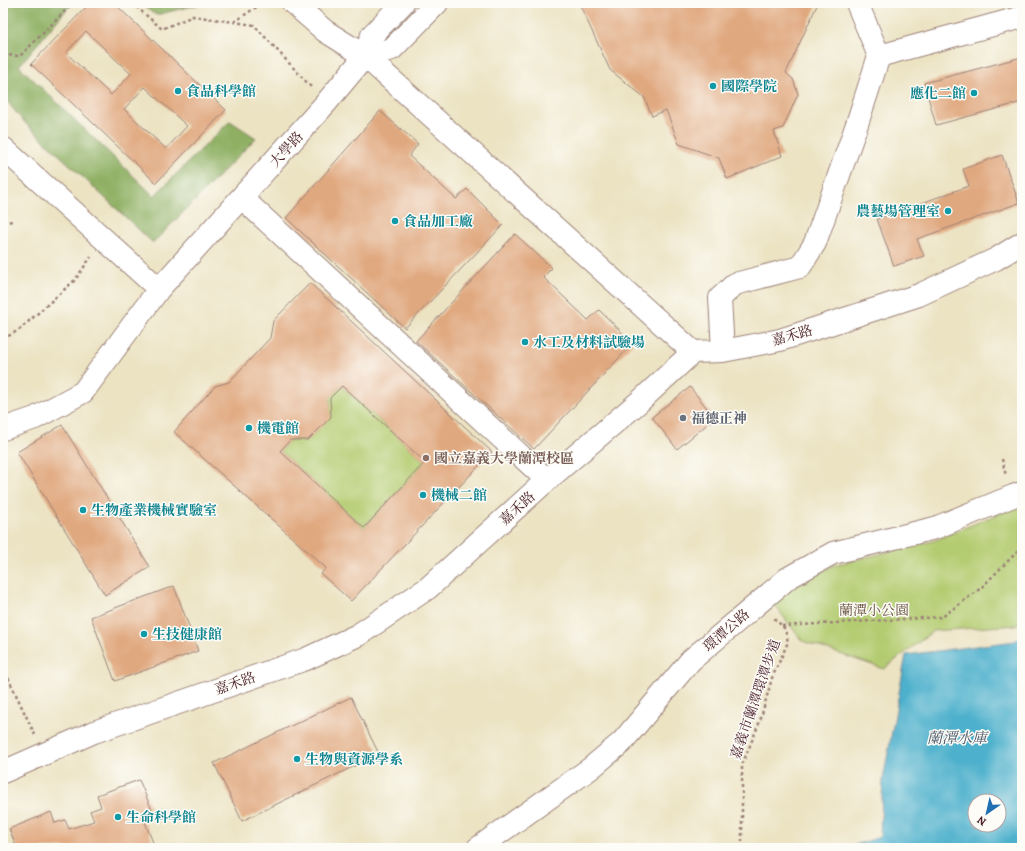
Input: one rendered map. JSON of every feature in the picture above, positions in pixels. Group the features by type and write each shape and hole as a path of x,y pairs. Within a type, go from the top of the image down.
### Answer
{"street":[{"path":"293,3 325,31 365,56 693,352"},
{"name":"大學路","path":"3,429 35,418 83,392 159,289 326,104 365,56 372,35 403,3"},
{"path":"365,56 392,49 437,3"},
{"path":"723,350 720,298 735,284 800,267 816,243 879,56 857,3"},
{"path":"879,56 1022,17"},
{"path":"3,148 159,289"},
{"path":"242,198 547,480"},
{"name":"嘉禾路","path":"3,772 94,732 306,659 358,635 428,588 547,480 639,402 693,352 723,350 780,340 919,294 996,259 1022,242"},
{"name":"環潭公路","path":"478,848 591,768 622,742 691,660 788,578 833,553 935,528 1013,496 1015,487"}],"path":[{"path":"3,56 20,56 73,3"},
{"path":"132,3 162,29 193,16 254,25 326,104"},
{"path":"234,22 262,3"},
{"path":"3,223 12,221"},
{"path":"3,339 19,330 75,280 104,239"},
{"path":"1002,459 1015,487"},
{"name":"嘉義市蘭潭環潭步道","path":"742,848 742,765 760,722 772,678 788,642 783,627 942,617 981,588 1022,547"},
{"path":"3,667 44,754"}],"green space":[{"path":"3,3 72,3 19,66 154,196 230,121 256,138 153,243 22,120 3,96"},
{"path":"138,3 205,3 156,15"},
{"path":"342,386 425,462 364,528 280,451 290,440 308,440 330,417 330,398"},
{"name":"蘭潭小公園","path":"1022,504 1022,619 1017,625 933,631 884,669 802,641 770,599 834,565 933,541"}],"water":[{"name":"蘭潭水庫","path":"1022,635 1022,848 846,848 880,837 883,780 906,655 1015,641"}],"building":[{"name":"食品科學館","path":"90,3 114,3 226,110 156,183 31,64","holes":["86,31 131,74 111,95 66,53","145,87 187,126 166,149 124,109"]},
{"name":"國際學院","path":"579,3 818,3 786,73 793,79 798,94 783,128 774,131 782,156 727,179 719,158 679,144 666,110 652,116 644,97 610,70"},
{"name":"應化二館","path":"1022,57 1022,102 936,125 924,83"},
{"name":"食品加工廠","path":"380,111 418,144 409,156 456,199 467,189 503,225 405,328 286,218"},
{"name":"農藝場管理室","path":"1002,155 1019,203 917,239 924,256 894,266 877,219 969,186 963,169"},
{"name":"水工及材料試驗場","path":"515,234 552,268 543,277 588,320 599,310 633,343 534,449 416,341"},
{"name":"機電館","path":"310,283 492,452 351,601 321,574 326,568 174,432 215,386 229,382 270,338 273,321","holes":["342,386 425,462 364,528 280,451 290,440 308,440 331,417 330,398"]},
{"name":"福德正神","path":"690,387 715,418 677,449 652,417"},
{"name":"生物產業機械實驗室","path":"62,425 150,567 105,595 17,452"},
{"name":"生技健康館","path":"174,586 198,651 115,681 91,617"},
{"name":"生物與資源學系","path":"351,697 379,754 242,821 214,763"},
{"name":"生命科學館","path":"139,780 152,810 142,814 155,848 17,848 9,829 51,812 55,823 65,820 69,829 94,821 90,811 101,807 97,795"}],"place":[{"name":"國際學院","path":"713,86"},
{"name":"食品科學館","path":"178,91"},
{"name":"應化二館","path":"974,93"},
{"name":"農藝場管理室","path":"948,211"},
{"name":"食品加工廠","path":"395,221"},
{"name":"水工及材料試驗場","path":"525,342"},
{"name":"福德正神","path":"683,418"},
{"name":"機電館","path":"249,428"},
{"name":"國立嘉義大學蘭潭校區","path":"426,458"},
{"name":"機械二館","path":"423,495"},
{"name":"生物產業機械實驗室","path":"83,510"},
{"name":"生技健康館","path":"144,634"},
{"name":"生物與資源學系","path":"297,759"},
{"name":"生命科學館","path":"118,817"}]}
